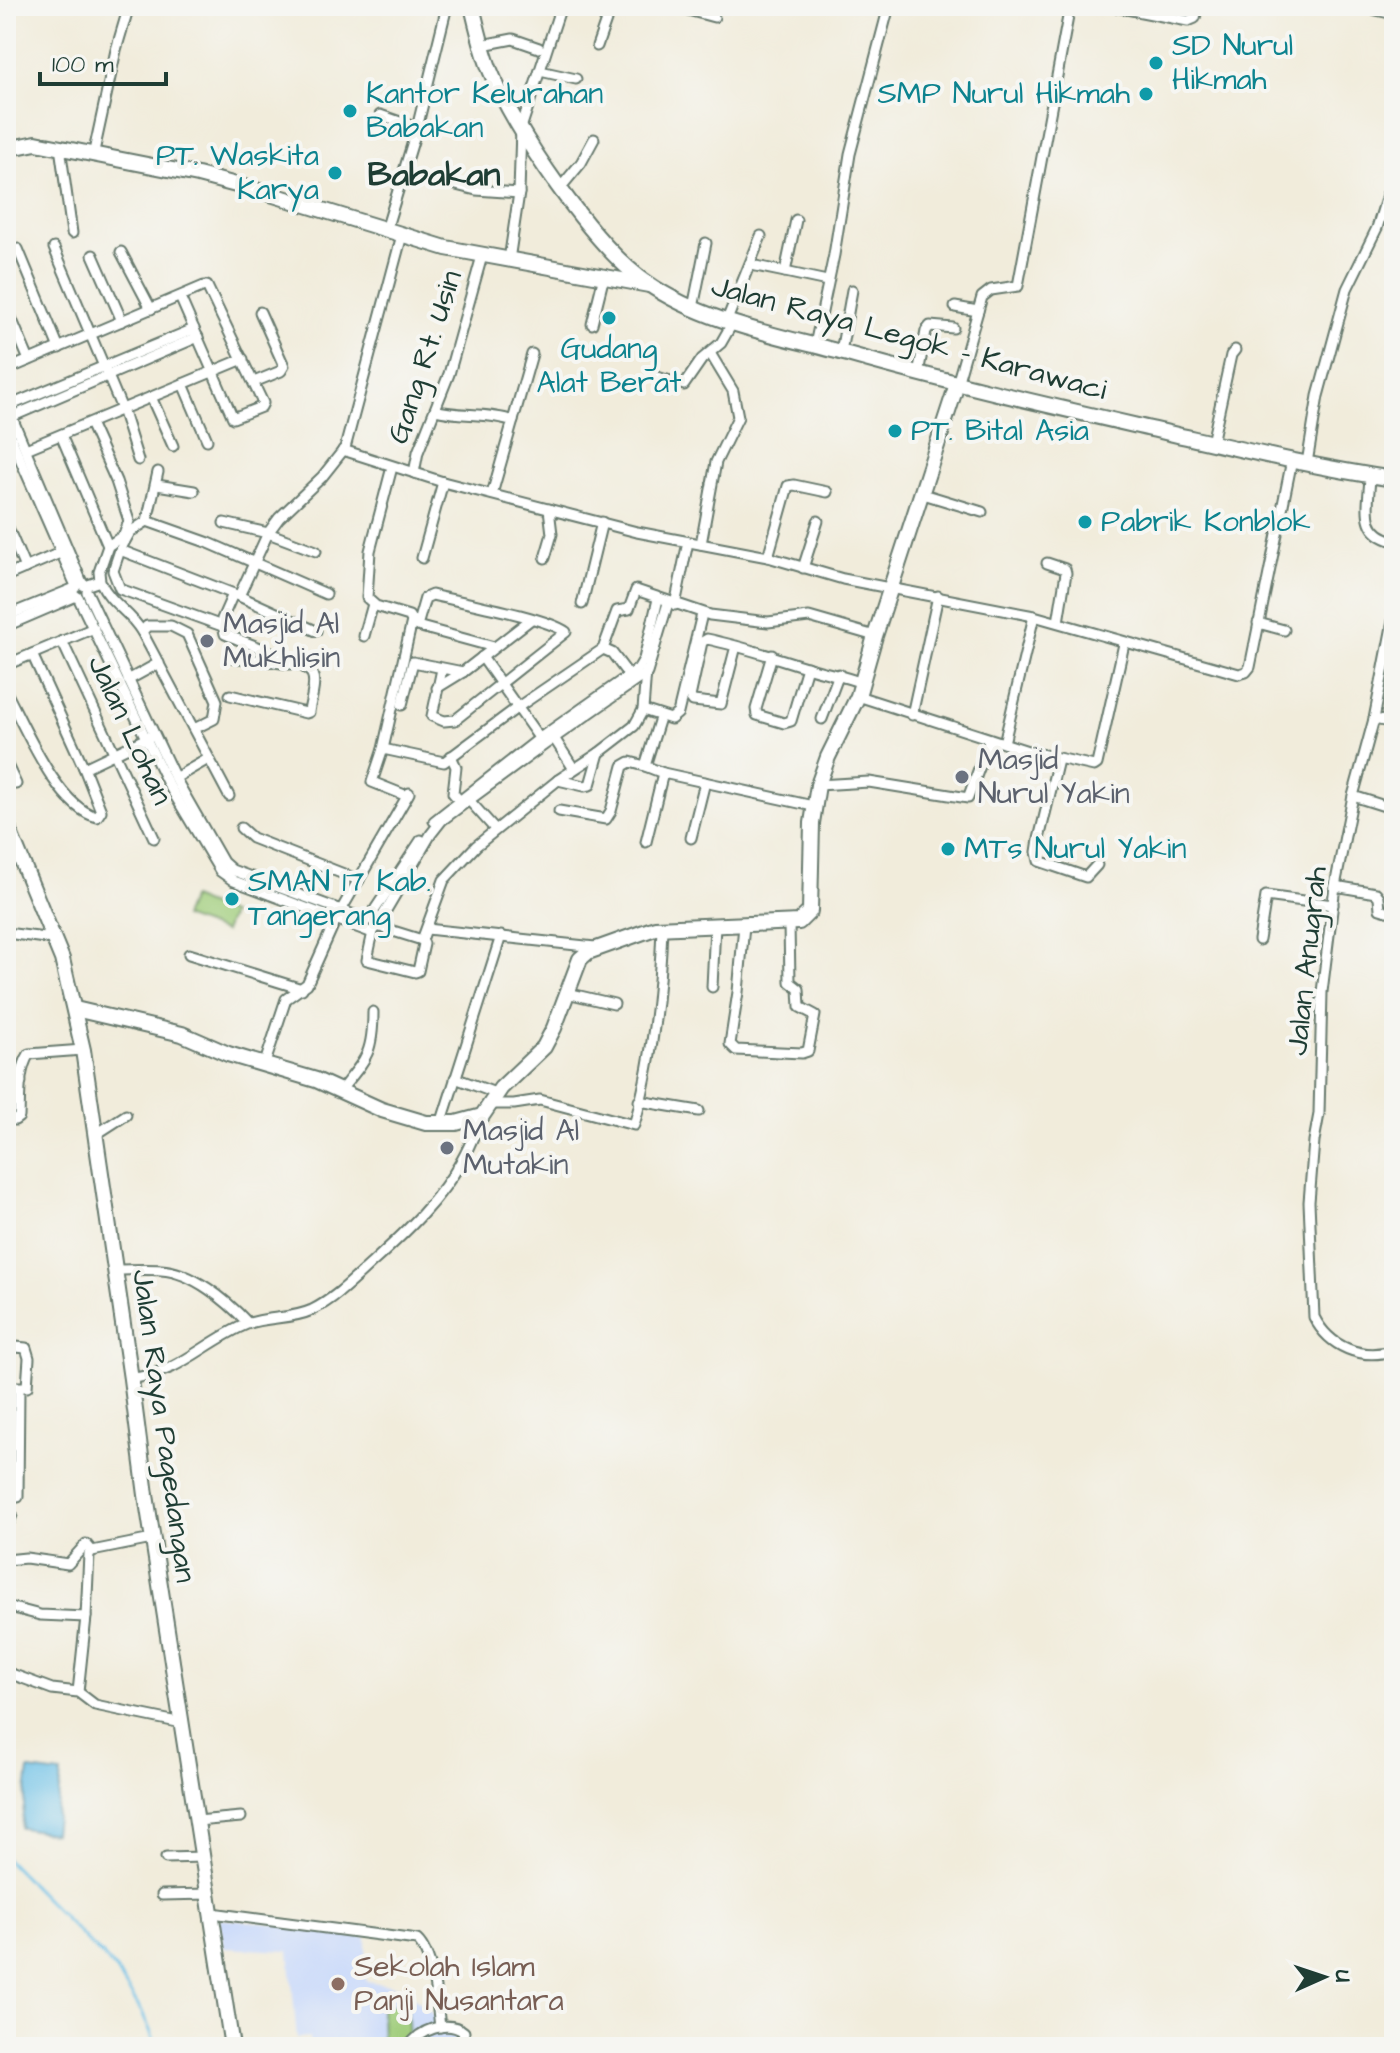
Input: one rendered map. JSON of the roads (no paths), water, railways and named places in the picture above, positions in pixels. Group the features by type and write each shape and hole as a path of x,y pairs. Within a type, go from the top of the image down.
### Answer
{"street":[{"path":"93,156 129,6"},
{"path":"386,230 417,128 447,6"},
{"name":"Jalan Raya Legok - Karawaci","path":"472,6 490,70 521,128 561,187 600,240 625,266 649,285 693,308 957,384 1212,443 1394,479"},
{"path":"509,260 519,193 521,128 561,6"},
{"path":"597,46 611,6"},
{"path":"673,6 714,17"},
{"path":"815,345 850,154 889,6"},
{"path":"131,1379 175,1366 211,1342 248,1323 291,1318 310,1310 340,1293 412,1226 444,1189 463,1160 491,1105 510,1078 544,1047 580,959 598,948 662,928 789,924 799,922 810,911 813,806 818,785 860,689 985,293 1018,286 1070,6"},
{"path":"1111,6 1188,21 1195,18 1198,6"},
{"path":"1358,6 1391,11"},
{"path":"482,45 513,39 539,48"},
{"path":"540,71 576,79"},
{"path":"380,115 417,128"},
{"path":"561,187 586,156 594,139"},
{"path":"6,149 36,143 198,175 482,256 649,285"},
{"path":"60,147 72,233"},
{"path":"343,450 443,482 549,509 688,542 768,557 843,579 1034,616 1124,644 1239,674 1250,667 1258,623 1347,289 1377,228 1394,173"},
{"path":"444,182 476,190 519,193"},
{"path":"785,272 796,220"},
{"path":"230,695 309,712 314,680 310,671 225,634 222,619 268,533 279,518 322,477 343,450 353,423 402,235"},
{"path":"657,377 684,385 702,359 721,343 761,236"},
{"path":"693,308 706,243"},
{"path":"54,248 122,409 138,460"},
{"path":"18,249 59,348"},
{"path":"121,252 151,309"},
{"path":"93,255 122,321"},
{"name":"Gang Rt. Usin","path":"414,473 418,452 449,374 482,256"},
{"path":"751,265 827,281"},
{"path":"592,324 604,276"},
{"path":"6,370 204,286 210,288 263,405 234,418 180,297"},
{"path":"841,352 852,290"},
{"path":"6,306 29,360"},
{"path":"955,307 978,311"},
{"path":"254,382 281,371 284,366 260,312"},
{"path":"918,374 926,331 934,324 953,328"},
{"path":"9,418 106,371 196,333"},
{"path":"1212,443 1231,355 1235,350"},
{"path":"701,544 716,462 738,417 733,391 710,353"},
{"path":"492,494 532,354"},
{"path":"6,460 243,359"},
{"path":"106,371 7,406 60,553 128,680 167,782 226,877 375,929 422,940"},
{"path":"183,384 207,440"},
{"path":"151,397 173,446"},
{"path":"435,410 453,415 513,421"},
{"path":"90,423 116,481 129,521 124,535 108,546 99,572 100,581 116,606 134,618 229,796"},
{"path":"6,427 22,452 94,628 150,736 223,862 232,870 338,915 370,920 428,828 441,813 632,680"},
{"path":"61,435 108,546"},
{"path":"264,1066 286,999 302,989 320,958 338,915 408,794 373,784 412,621 409,616 373,604 367,598 370,551 392,467"},
{"path":"158,472 147,521 130,532 113,571 120,589 222,626"},
{"path":"1370,476 1371,527 1379,537 1394,541"},
{"path":"422,558 443,482"},
{"path":"157,485 194,491"},
{"path":"768,557 788,486 827,492"},
{"path":"920,493 982,512"},
{"path":"545,558 552,534 549,509"},
{"path":"147,521 254,561 326,594"},
{"path":"803,568 818,521"},
{"path":"582,604 602,522"},
{"path":"6,523 25,568"},
{"path":"224,523 268,533 316,551"},
{"path":"465,798 431,834 375,929 367,960 418,971 424,944 422,940 444,880 495,829 634,726 643,710 644,669 688,542"},
{"path":"120,550 236,595 316,631"},
{"path":"6,576 60,553"},
{"path":"1047,563 1065,569 1066,573 1058,622"},
{"path":"6,626 100,581"},
{"path":"6,616 80,590"},
{"path":"383,749 442,762 603,649 617,611 629,609 635,591 702,614 768,622 809,617 875,636"},
{"path":"442,669 432,716 455,720 566,632 432,595 425,598 417,626 494,647"},
{"path":"912,715 938,596"},
{"path":"364,636 373,604"},
{"path":"643,710 671,719 678,713 702,614"},
{"path":"1004,743 1034,616"},
{"name":"Jalan Anugrah","path":"1394,616 1374,719 1353,796 1335,886 1322,992 1319,1114 1309,1202 1314,1317 1323,1332 1351,1351 1377,1355 1394,1350"},
{"path":"437,688 463,672 530,620"},
{"path":"1258,623 1284,630"},
{"path":"142,632 147,626 171,626 187,634 217,701 214,719 194,729"},
{"path":"6,665 94,628"},
{"path":"736,646 721,704 693,701 690,697 702,642 707,639 736,646 772,655 807,667 839,674 860,689 912,715 1058,760 1094,766 1097,764 1124,644"},
{"name":"Jalan Lohan","path":"62,641 154,838"},
{"path":"603,649 612,653 632,680"},
{"path":"6,692 55,785 89,815 97,817 101,811 84,768 32,654"},
{"path":"772,655 756,709 757,715 784,723 791,721 807,667"},
{"path":"230,657 297,663"},
{"path":"482,657 542,741"},
{"path":"402,705 415,661 463,672"},
{"path":"128,680 159,663"},
{"path":"542,741 554,738 644,669"},
{"path":"822,719 839,674"},
{"path":"1374,719 1394,723"},
{"path":"645,766 659,721"},
{"path":"84,768 150,736"},
{"path":"554,738 574,769"},
{"path":"818,785 869,782 968,798 990,739"},
{"path":"558,780 590,785 599,753"},
{"path":"451,756 456,767 453,793 465,798 495,829"},
{"path":"175,778 208,759"},
{"path":"1058,760 1039,839 1039,861 1048,867 1086,877 1097,865"},
{"path":"559,811 606,819 623,766 630,762 663,773 813,806"},
{"path":"6,763 16,784"},
{"path":"646,842 663,773"},
{"path":"691,838 705,782"},
{"path":"1353,796 1394,809"},
{"name":"Jalan Raya Pagedangan","path":"6,823 62,959 83,1050 152,1539 232,2047"},
{"path":"241,828 252,838 359,880"},
{"path":"1335,886 1376,893 1380,909 1394,913"},
{"path":"1259,940 1266,896 1333,905"},
{"path":"744,925 730,1044 736,1050 802,1053 808,1051 810,1046 815,1015 800,1007 799,989 790,982 789,924"},
{"path":"712,987 715,925"},
{"path":"75,1009 182,1034 228,1054 316,1080 382,1110 426,1123 456,1123 491,1105 540,1100 633,1125 654,1021 662,928"},
{"path":"427,929 598,948"},
{"path":"6,933 53,939"},
{"path":"441,1124 501,936"},
{"path":"189,954 302,989"},
{"path":"567,993 614,1004"},
{"path":"340,1091 372,1046 373,1012"},
{"path":"6,1119 18,1119 21,1082 25,1059 29,1054 83,1050"},
{"path":"455,1078 491,1105"},
{"path":"6,1080 21,1082"},
{"path":"639,1101 699,1111"},
{"path":"95,1135 126,1115"},
{"path":"115,1270 161,1270 179,1274 222,1297 248,1323"},
{"path":"6,1346 22,1347 28,1353 28,1385 6,1387"},
{"path":"6,1498 18,1498 19,1388"},
{"path":"6,1529 12,1515"},
{"path":"78,1692 89,1554 152,1539"},
{"path":"6,1560 26,1558 68,1564 86,1544 92,1551"},
{"path":"6,1606 40,1615 86,1617"},
{"path":"6,1672 52,1689 78,1692 95,1705 182,1723"},
{"path":"197,1821 241,1817"},
{"path":"166,1858 203,1857"},
{"path":"162,1895 209,1894"},
{"path":"212,1913 417,1940 425,1949 429,1962 440,2027"},
{"path":"409,2047 415,2036 440,2027 462,2029 462,2047"}],"water":[{"path":"29,1770 61,1774 54,1833 21,1828"}],"waterway":[{"path":"6,1859 116,1970 143,2014 157,2047"}],"place":[{"name":"SD Nurul Hikmah","path":"1156,63"},
{"name":"SMP Nurul Hikmah","path":"1146,94"},
{"name":"Kantor Kelurahan Babakan","path":"350,111"},
{"name":"PT. Waskita Karya","path":"335,173"},
{"name":"Gudang Alat Berat","path":"609,318"},
{"name":"PT. Bital Asia","path":"895,431"},
{"name":"Pabrik Konblok","path":"1085,522"},
{"name":"Masjid Al Mukhlisin","path":"207,641"},
{"name":"Masjid Nurul Yakin","path":"962,777"},
{"name":"MTs Nurul Yakin","path":"948,849"},
{"name":"SMAN 17 Kab. Tangerang","path":"232,899"},
{"name":"Masjid Al Mutakin","path":"447,1148"},
{"name":"Sekolah Islam Panji Nusantara","path":"338,1984"}],"district":[{"name":"Babakan","path":"434,175"}]}
